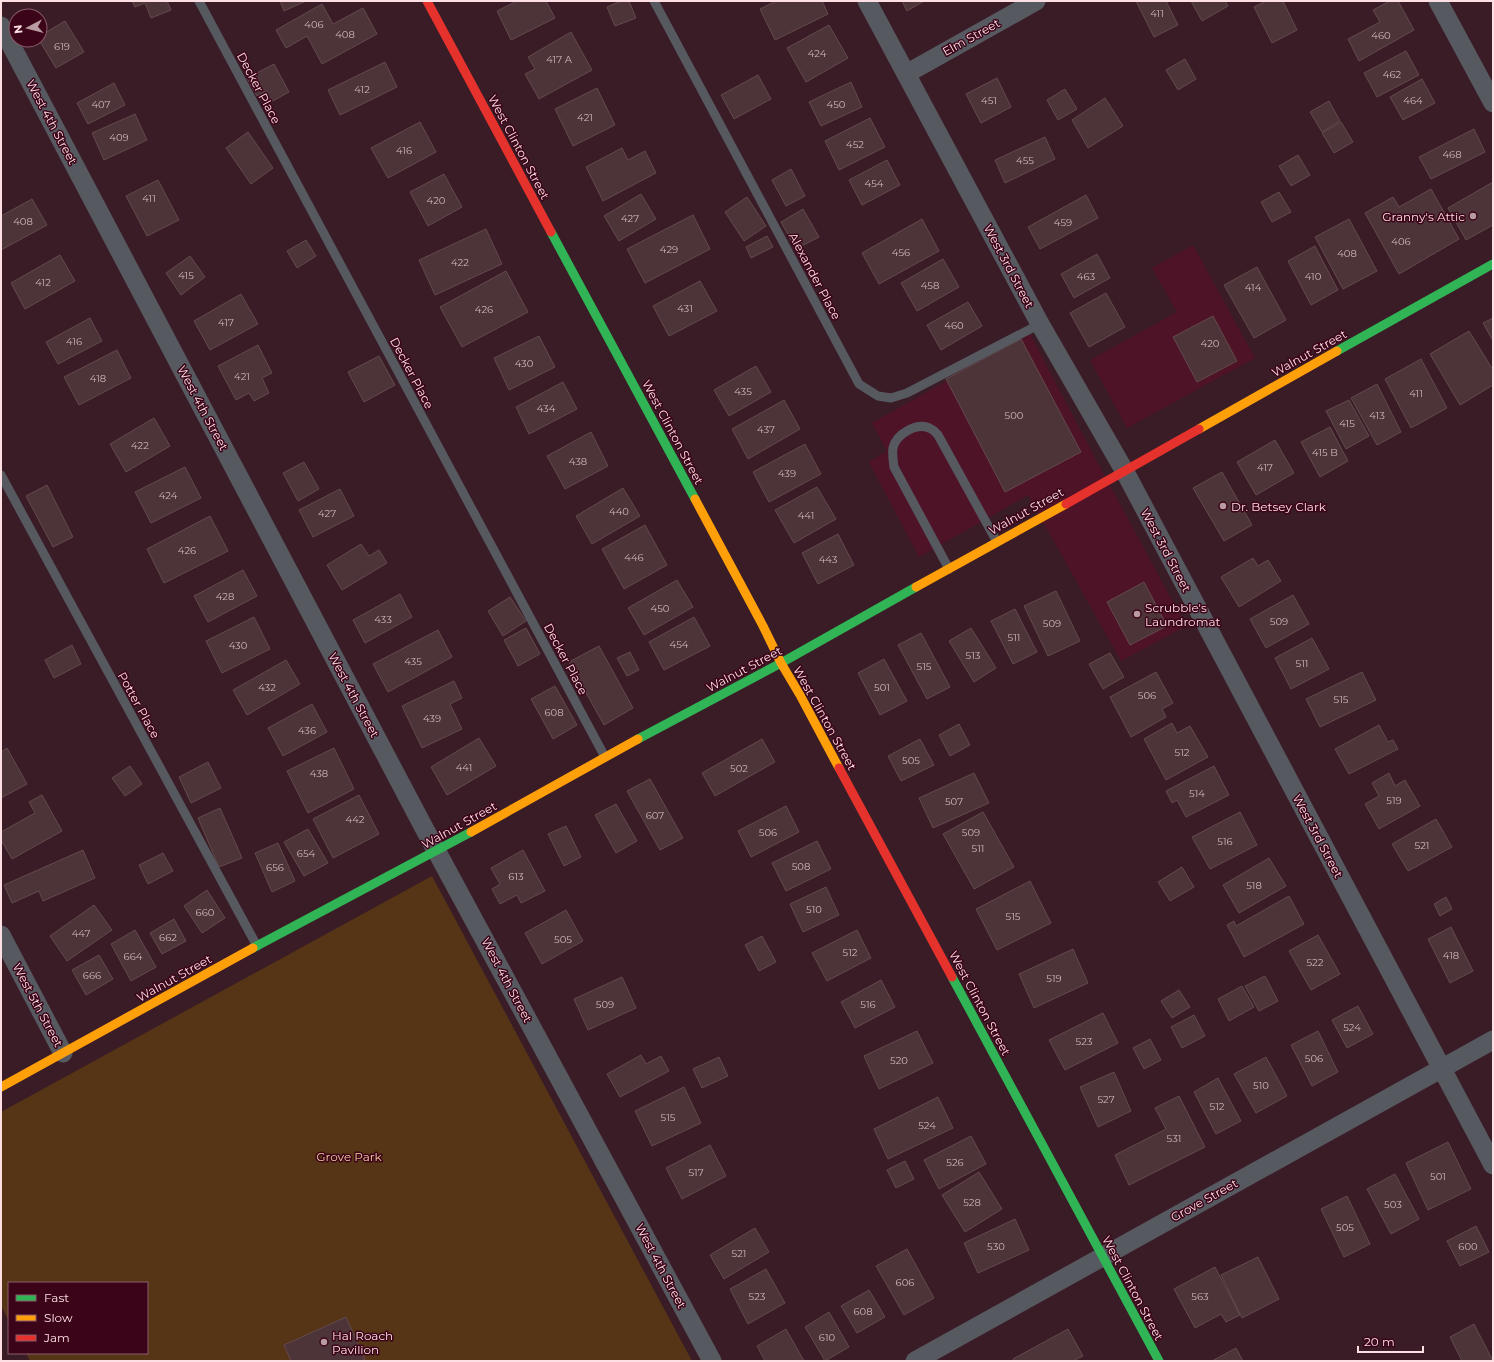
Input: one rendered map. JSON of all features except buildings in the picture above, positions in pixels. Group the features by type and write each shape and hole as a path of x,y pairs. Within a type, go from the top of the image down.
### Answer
{"street":[{"name":"West Clinton Street","path":"427,1 763,626 781,663 804,702 1159,1361"},
{"name":"West 3rd Street","path":"867,1 1040,324 1124,470 1493,1165"},
{"name":"Elm Street","path":"906,74 1036,1"},
{"path":"1438,1 1493,103"},
{"name":"West 4th Street","path":"1,26 437,851 712,1361"},
{"name":"Walnut Street","path":"1,1087 257,946 437,851 605,757 781,663 1493,264"},
{"name":"West 5th Street","path":"1,935 63,1053"},
{"name":"Grove Street","path":"915,1361 1493,1040"}],"lane":[{"name":"Decker Place","path":"199,1 605,757"},
{"name":"Alexander Place","path":"654,1 858,384 878,396 891,398 907,393 1040,324"},
{"path":"949,569 894,467 892,457 894,446 898,437 911,429 920,426 931,428 938,435 997,542"},
{"name":"Potter Place","path":"1,475 257,946"}],"shaded area":[{"path":"1193,245 1255,358 1127,428 1090,360 1177,312 1152,268"},
{"path":"1030,334 1186,626 1121,661 1028,495 919,557 869,462 887,451 872,423"}],"green space":[{"name":"Grove Park","path":"432,876 692,1361 30,1361 26,1354 148,1354 148,1282 8,1282 8,1319 1,1306 1,1112"}],"traffic: fast":[{"path":"551,232 695,499"},
{"path":"1337,351 1493,264"},
{"path":"638,739 781,663 916,587"},
{"path":"253,948 471,832"},
{"path":"952,977 1159,1361"}],"traffic: slow":[{"path":"1199,429 1337,351"},
{"path":"695,499 763,626 781,663 839,768"},
{"path":"916,587 1066,504"},
{"path":"471,832 638,739"},
{"path":"1,1087 253,948"}],"traffic: jam":[{"path":"427,1 551,232"},
{"path":"1066,504 1199,429"},
{"path":"839,768 952,977"}],"place":[{"name":"Granny's Attic","path":"1473,216"},
{"name":"Dr. Betsey Clark","path":"1223,506"},
{"name":"Scrubble's Laundromat","path":"1137,614"},
{"name":"Hal Roach Pavilion","path":"324,1342"}]}
